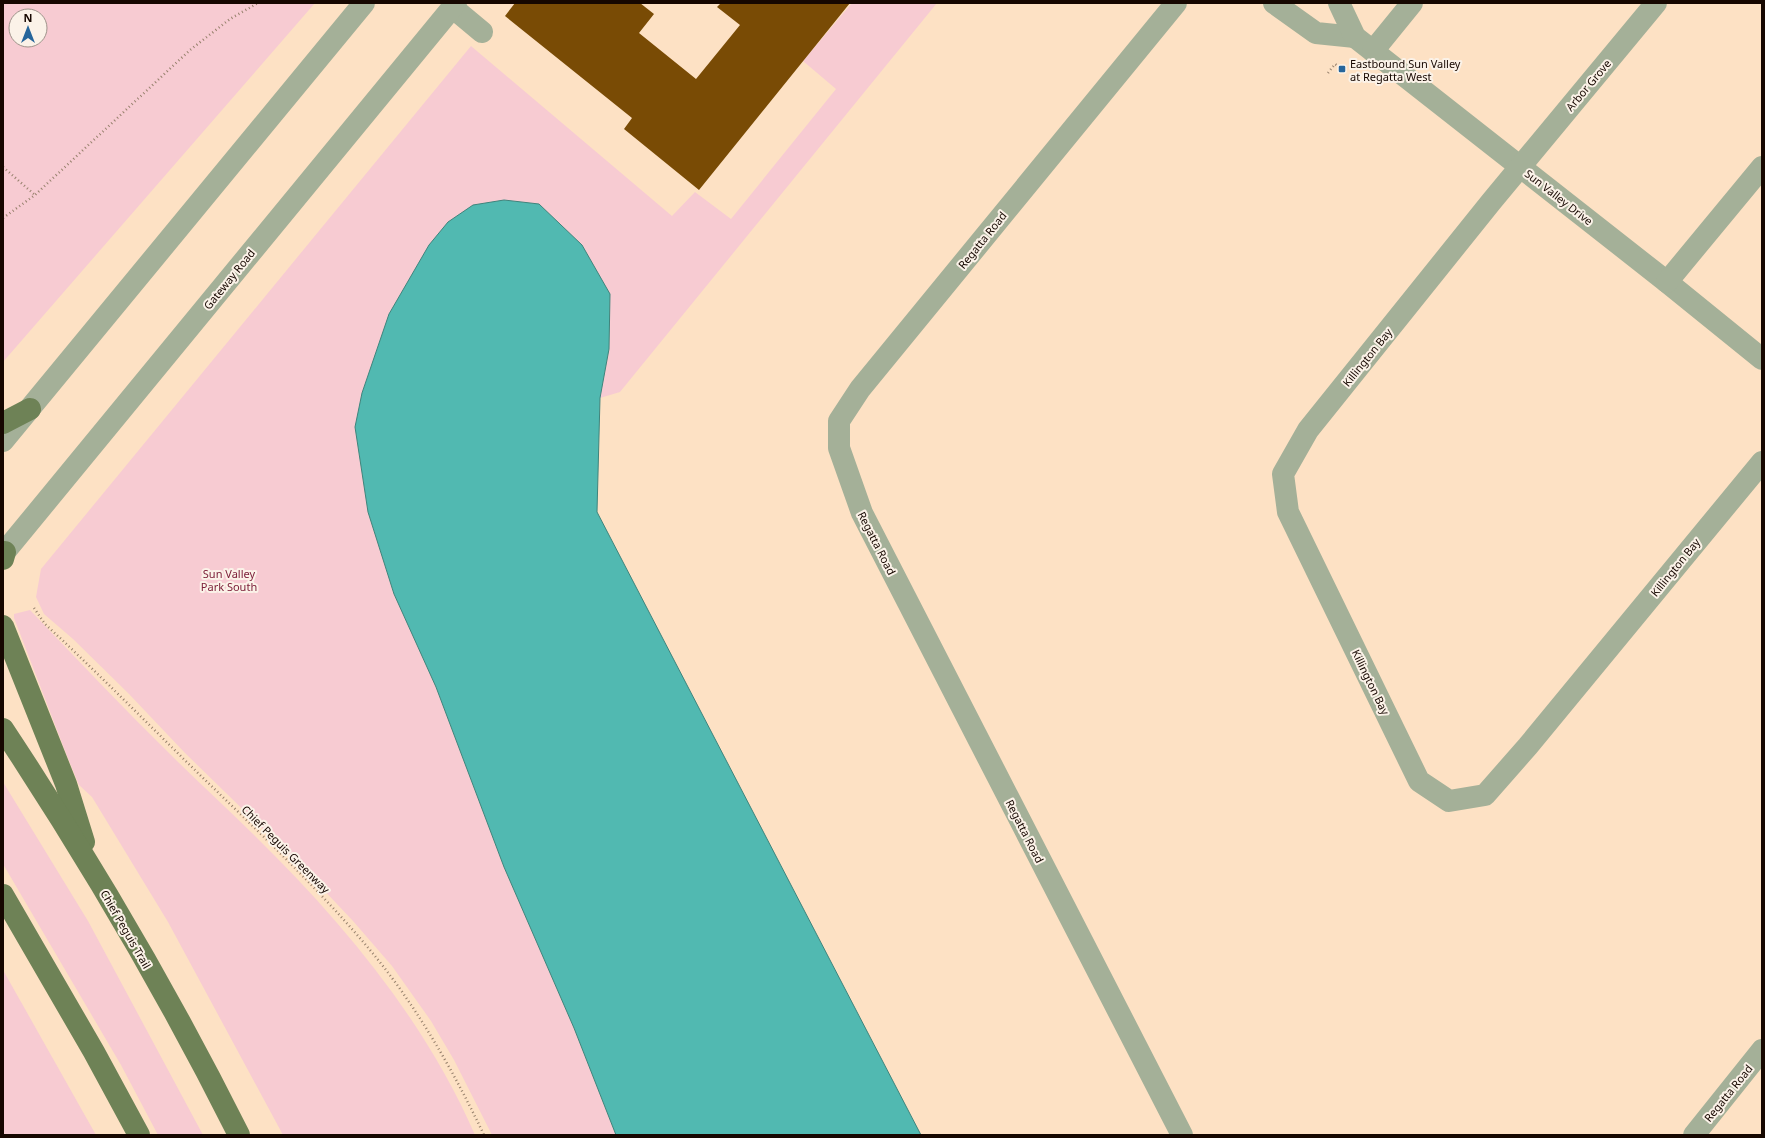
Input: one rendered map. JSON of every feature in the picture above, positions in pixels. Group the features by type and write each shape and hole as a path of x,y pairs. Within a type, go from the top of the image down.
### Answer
{"main road":[{"path":"3,423 30,409"},
{"path":"3,626 66,784 93,871"},
{"name":"Chief Peguis Trail","path":"3,728 93,871 194,1048 240,1135"},
{"path":"6,902 94,1052 139,1135"}],"street":[{"path":"3,441 364,3"},
{"name":"Regatta Road","path":"1176,3 860,389 839,421 839,448 862,513 1182,1135"},
{"name":"Sun Valley Drive","path":"1274,3 1316,32 1354,37 1667,282 1762,359"},
{"name":"Sun Valley Drive","path":"1339,3 1354,37"},
{"path":"1373,51 1412,3"},
{"name":"Arbor Grove","path":"1520,166 1656,3"},
{"path":"454,5 482,32"},
{"name":"Gateway Road","path":"4,555 454,5"},
{"name":"Killington Bay","path":"1520,166 1308,430 1283,474 1288,512 1419,781 1449,801 1485,795 1528,746 1762,462"},
{"path":"1667,282 1762,167"},
{"name":"Regatta Road","path":"1694,1135 1762,1050"}],"path":[{"path":"3,218 35,195 190,50 230,19 258,3"},
{"path":"1328,73 1335,64 1342,69"},
{"path":"3,167 35,195"},
{"name":"Chief Peguis Greenway","path":"34,608 45,624 284,857 329,903 370,951 415,1012 440,1050 484,1135"}],"green space":[{"path":"3,3 315,3 3,362"},
{"name":"Sun Valley Park South","path":"852,3 937,3 620,392 600,398 609,349 610,294 355,427 368,512 394,594 436,687 504,867 574,1028 616,1135 492,1135 454,1060 431,1021 392,966 353,921 304,869 185,753 129,694 73,639 44,614 36,597 41,569 471,46 672,216 695,192 731,219 836,89 803,61"},
{"path":"30,610 155,739 286,867 349,937 379,974 432,1052 455,1093 475,1135 283,1135 168,922 92,797 79,785 14,618 14,614"},
{"path":"3,782 88,921 203,1135 158,1135 121,1065 3,864"},
{"path":"3,970 96,1135 3,1135"}],"water":[{"path":"504,200 539,204 582,245 610,294 609,349 600,398 597,512 921,1135 616,1135 574,1028 504,867 436,687 394,594 368,512 355,427 362,393 389,314 429,245 448,222 473,205"}],"building":[{"path":"515,3 640,3 654,14 639,33 696,79 740,25 717,7 721,3 850,3 699,190 624,129 632,118 505,16"}],"place":[{"name":"Eastbound Sun Valley at Regatta West","path":"1342,69"}]}
